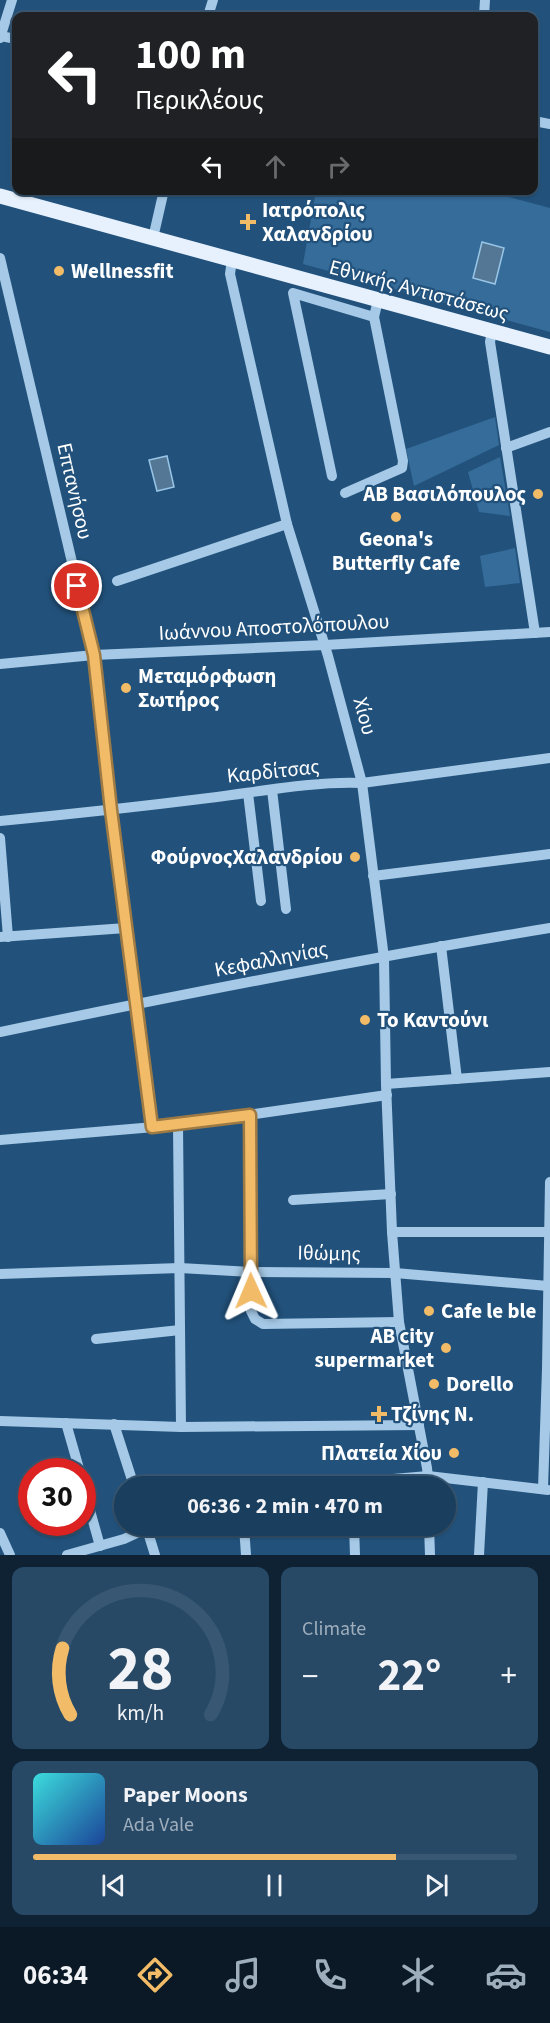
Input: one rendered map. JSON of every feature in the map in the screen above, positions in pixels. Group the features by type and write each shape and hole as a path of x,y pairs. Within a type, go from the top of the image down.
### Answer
{"main road":[{"name":"Εθνικής Αντιστάσεως","path":"0,196 550,347"}],"street":[{"path":"0,37 12,0"},
{"path":"153,238 163,195"},
{"name":"Επτανήσου","path":"0,258 94,655 111,810 152,1127"},
{"name":"Χίου","path":"232,260 230,274 287,524 325,645 362,783 384,958 386,1090 392,1232 399,1322 427,1476"},
{"path":"298,278 293,293 332,476"},
{"path":"293,293 374,316"},
{"path":"345,492 402,468 403,461 374,316 378,300"},
{"path":"492,331 490,342 535,633"},
{"path":"506,448 550,432"},
{"path":"117,581 287,524"},
{"name":"Ιωάννου Αποστολόπουλου","path":"0,664 94,655 550,632"},
{"name":"Καρδίτσας","path":"0,821 272,790 349,782 362,783 550,758"},
{"path":"272,790 286,909"},
{"path":"248,793 261,900"},
{"path":"0,838 4,937 126,928"},
{"path":"373,876 550,854"},
{"name":"Κεφαλληνίας","path":"0,1032 441,946 550,928"},
{"path":"441,946 457,1079"},
{"path":"0,1140 178,1125 250,1115 457,1079 550,1072"},
{"path":"250,1115 251,1311 255,1319 263,1324 399,1322"},
{"path":"178,1125 181,1427"},
{"path":"456,1482 483,1482 546,1490 550,1182"},
{"path":"293,1200 391,1194"},
{"path":"392,1232 549,1232"},
{"name":"Ιθώμης","path":"0,1274 180,1268 251,1272 395,1273 548,1286"},
{"path":"96,1339 180,1330"},
{"path":"0,1421 181,1427 419,1425"},
{"path":"66,1423 76,1458"},
{"path":"114,1425 131,1476"},
{"path":"479,1555 483,1482"},
{"path":"96,1532 100,1546"},
{"path":"0,1533 10,1555"},
{"path":"68,1555 83,1553 130,1536"},
{"path":"150,1536 155,1555"},
{"path":"245,1536 246,1555"},
{"path":"354,1536 355,1555"},
{"path":"429,1536 430,1555"}],"shaded area":[{"path":"315,195 501,195 550,208 550,332 303,264"},
{"path":"482,242 504,248 495,284 473,278"},
{"path":"495,417 499,445 414,486 406,449"},
{"path":"167,456 174,487 157,491 149,460"},
{"path":"500,457 510,516 479,512 468,472"},
{"path":"515,548 520,583 485,587 480,556"}],"place":[{"name":"Ιατρόπολις Χαλανδρίου","path":"248,222"},
{"name":"Wellnessfit","path":"59,271"},
{"name":"ΑΒ Βασιλόπουλος","path":"538,494"},
{"name":"Geona's Butterfly Cafe","path":"396,517"},
{"name":"Μεταμόρφωση Σωτήρος","path":"126,688"},
{"name":"ΦούρνοςΧαλανδρίου","path":"355,857"},
{"name":"Το Καντούνι","path":"365,1020"},
{"name":"Cafe le ble","path":"429,1311"},
{"name":"AB city supermarket","path":"446,1348"},
{"name":"Dorello","path":"434,1384"},
{"name":"Τζίνης Ν.","path":"379,1414"},
{"name":"Πλατεία Χίου","path":"454,1453"}],"route":[{"path":"77,586 94,655 111,810 152,1127 250,1115 251,1291"}]}
